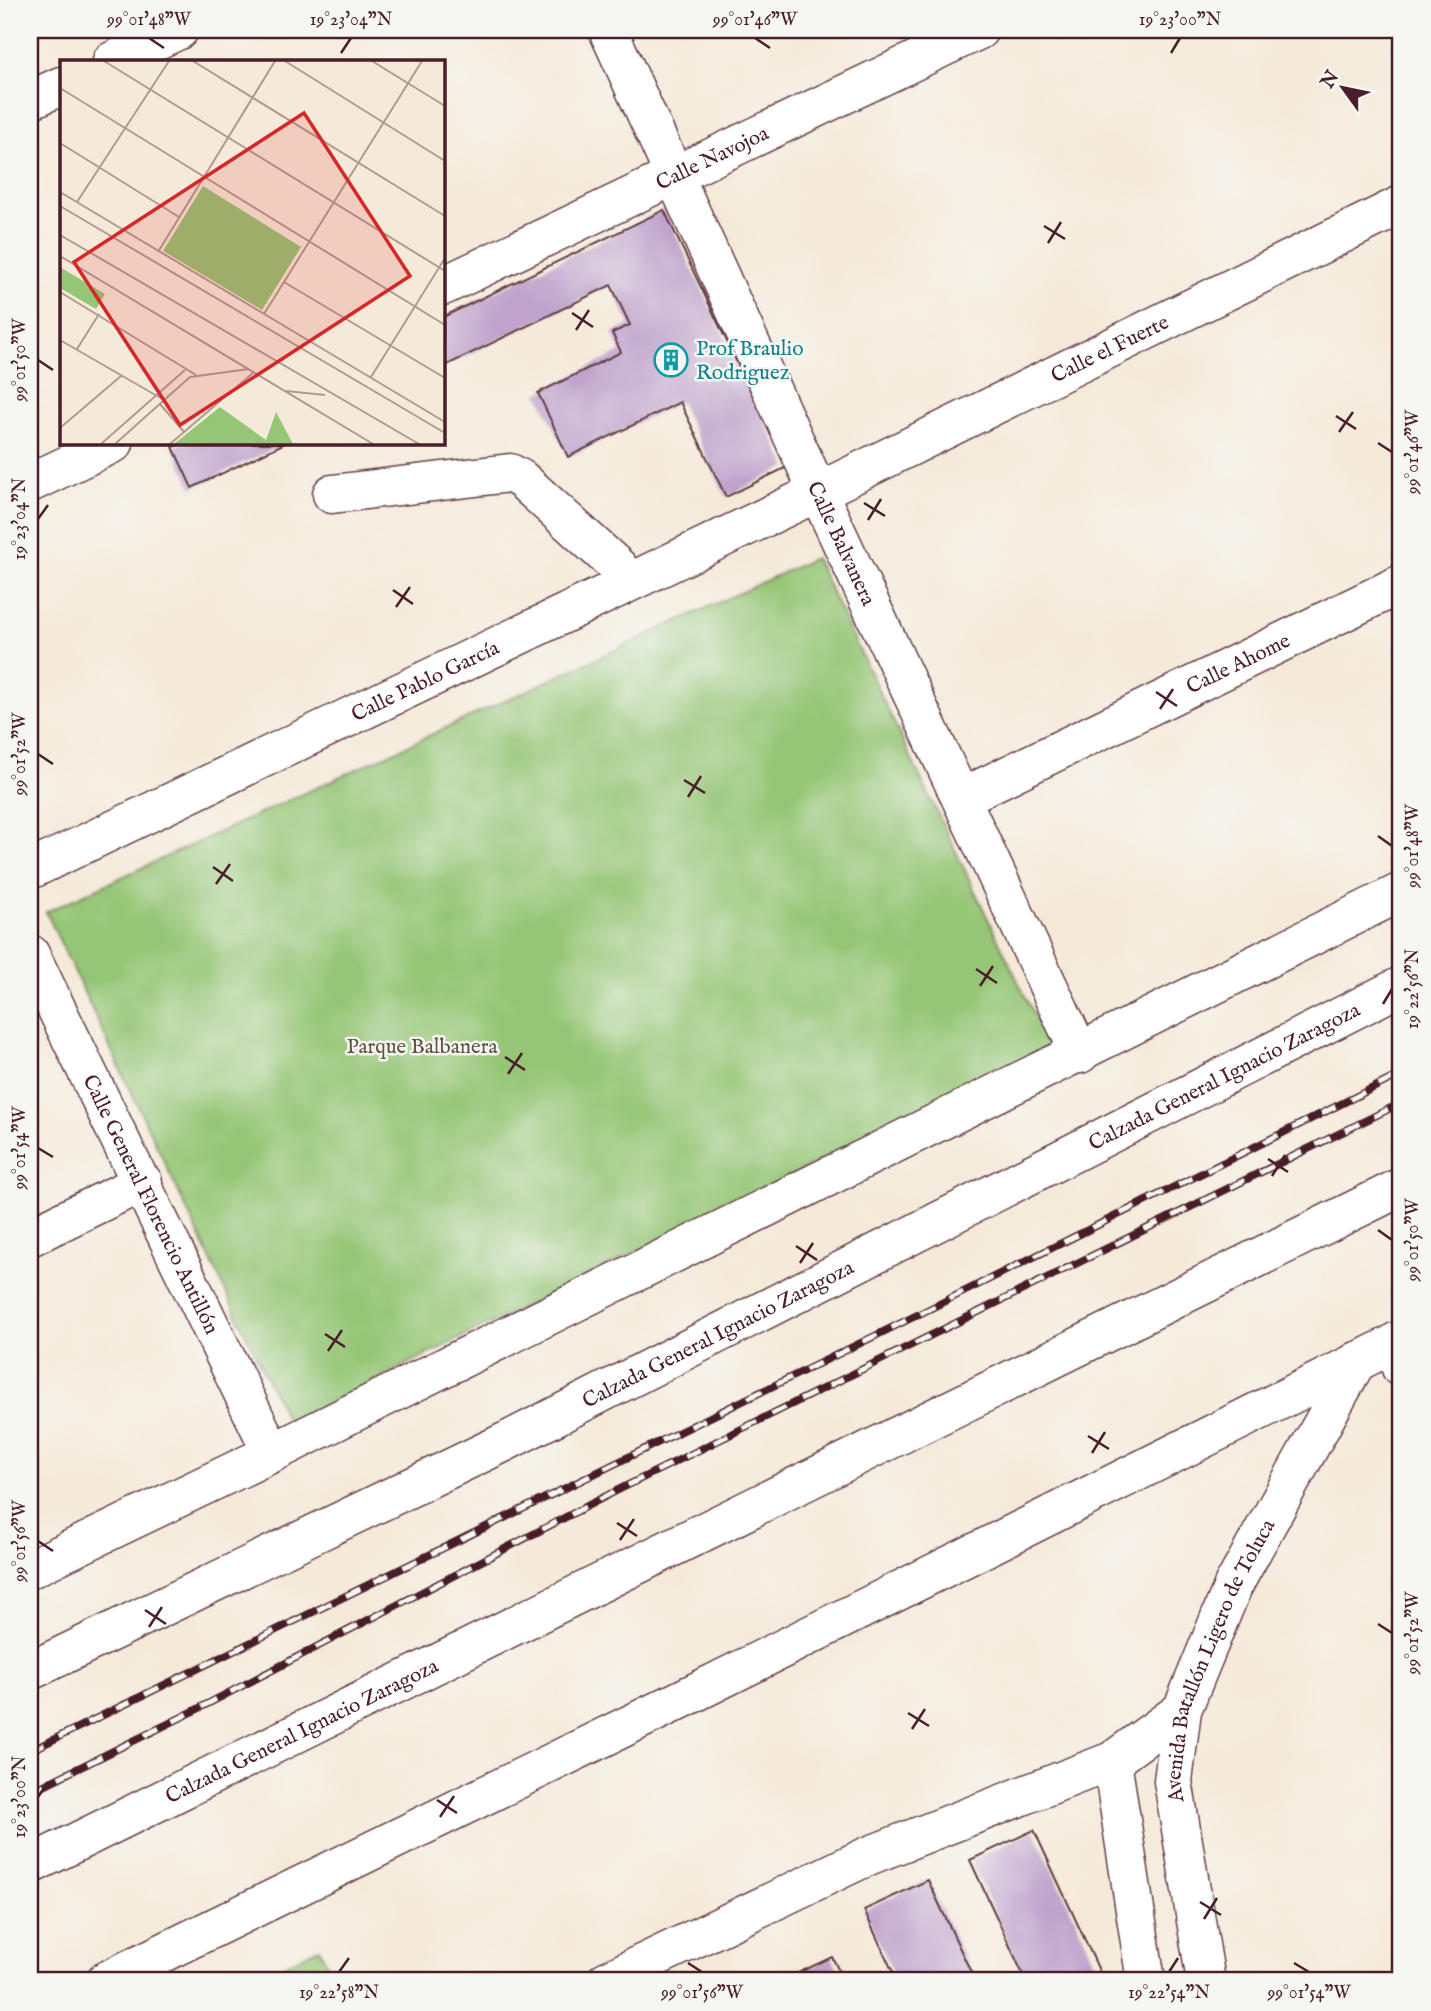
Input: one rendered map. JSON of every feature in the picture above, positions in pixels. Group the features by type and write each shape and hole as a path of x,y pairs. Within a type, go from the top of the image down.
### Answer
{"main road":[{"path":"115,60 179,30"},
{"name":"Calle Balvanera","path":"608,30 818,492 1080,1054"},
{"name":"Calle Navojoa","path":"444,286 979,30"},
{"path":"30,100 60,86"},
{"name":"Calle el Fuerte","path":"818,492 1401,205"},
{"path":"30,483 112,444"},
{"path":"332,494 510,473 522,479 618,567 626,582"},
{"name":"Calle Pablo García","path":"30,870 818,492"},
{"name":"Calle Ahome","path":"961,797 1401,584"},
{"path":"30,1569 272,1454 1401,892"},
{"name":"Calle General Florencio Antillón","path":"30,954 143,1182 272,1454"},
{"name":"Calzada General Ignacio Zaragoza","path":"30,1671 505,1442 1401,986"},
{"path":"30,1237 143,1182"},
{"name":"Calzada General Ignacio Zaragoza","path":"30,1866 1401,1187"},
{"path":"105,1981 676,1702 1357,1361 1400,1349"},
{"name":"Avenida Batallón Ligero de Toluca","path":"1206,1981 1173,1781 1182,1710 1233,1586 1357,1361"},
{"path":"606,1981 868,1856 1112,1761 1182,1710"},
{"path":"1112,1761 1146,1981"}],"green space":[{"name":"Parque Balbanera","path":"815,558 1050,1048 288,1423 46,912"},
{"path":"319,1948 336,1981 253,1981"}],"building":[{"name":"Prof Braulio Rodriguez","path":"664,210 787,467 726,497 680,402 568,457 538,393 621,352 612,333 630,325 611,285 444,367 444,317"},
{"path":"180,444 283,444 192,488 173,447"},
{"path":"1034,1830 1104,1981 1026,1981 970,1860"},
{"path":"928,1880 975,1981 897,1981 864,1910"},
{"path":"832,1957 844,1981 781,1981"}],"railway":[{"path":"30,1751 1401,1074"},
{"path":"30,1792 190,1713 612,1493 1401,1103"}],"place":[{"name":"Prof Braulio Rodriguez","path":"671,360"}]}
